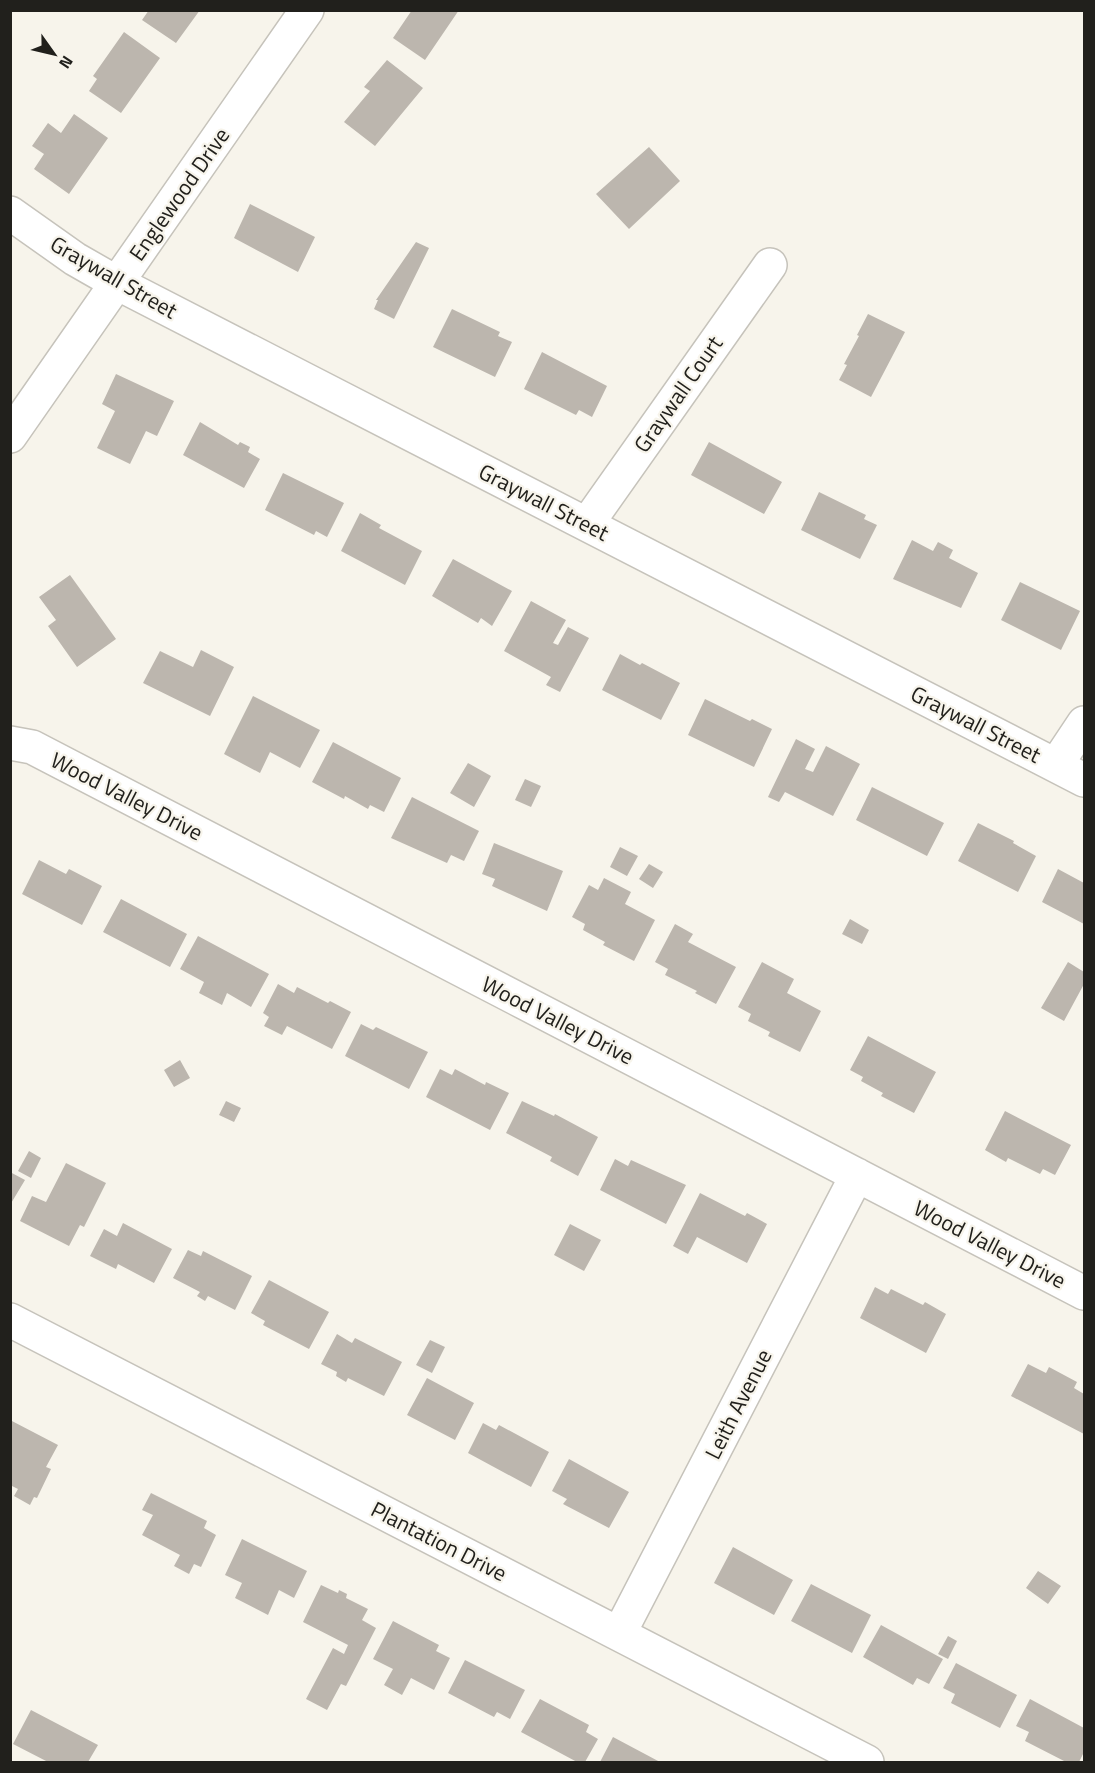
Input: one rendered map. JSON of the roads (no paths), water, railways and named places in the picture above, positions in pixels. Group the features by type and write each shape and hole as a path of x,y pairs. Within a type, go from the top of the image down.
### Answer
{"street":[{"name":"Englewood Drive","path":"10,436 307,10"},
{"name":"Graywall Street","path":"10,213 75,258 117,283 1084,780"},
{"name":"Graywall Court","path":"587,524 770,265"},
{"path":"10,442 32,404"},
{"path":"1056,765 1084,723"},
{"name":"Wood Valley Drive","path":"18,738 1084,1293"},
{"name":"Leith Avenue","path":"619,1634 857,1175"},
{"name":"Plantation Drive","path":"10,1320 867,1762"}]}
